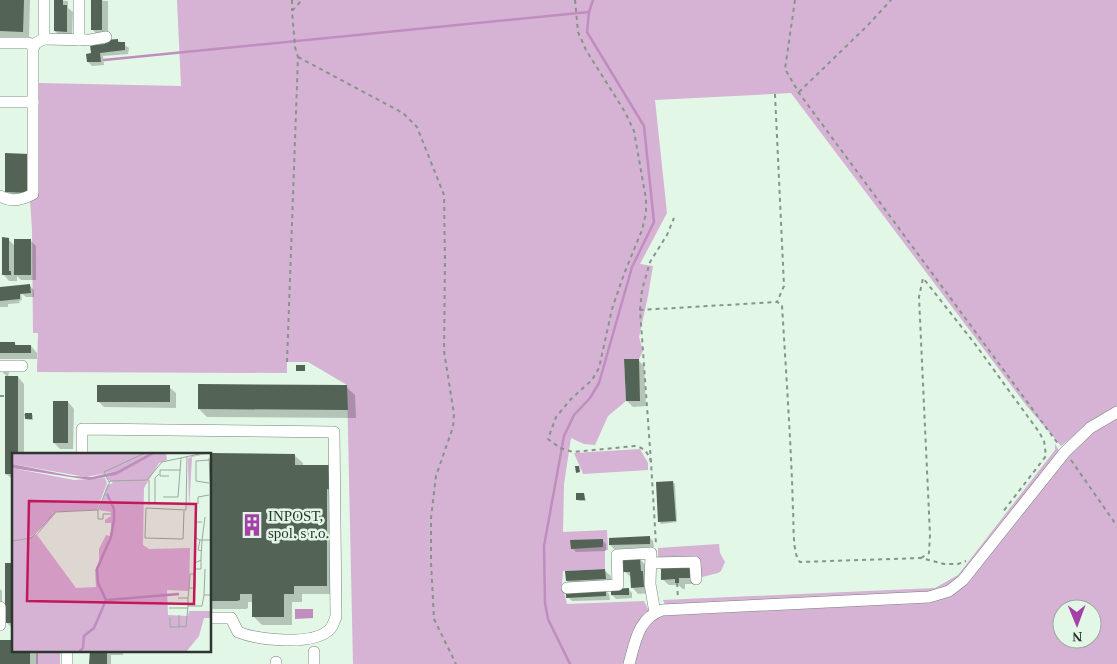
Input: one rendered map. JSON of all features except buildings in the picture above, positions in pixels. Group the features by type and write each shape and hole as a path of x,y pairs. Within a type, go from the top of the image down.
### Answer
{"street":[{"path":"0,196 5,199 22,200 33,194 33,102 44,0"},
{"path":"79,40 80,0"},
{"path":"0,43 28,43 106,37"},
{"path":"0,102 33,102"},
{"path":"0,366 22,366"},
{"path":"629,664 638,632 655,612 939,595 954,589 1065,452 1090,428 1117,412"},
{"path":"82,453 82,430 334,432 336,617 331,629 322,636 308,639 265,638 249,636 238,632 231,618 211,618"},
{"path":"567,588 618,585 616,555 651,553 650,584 655,612"},
{"path":"652,563 695,562 696,580"},
{"path":"0,607 0,625"},
{"path":"314,652 314,664"}],"path":[{"path":"287,362 298,57 295,46 292,0"},
{"path":"292,11 302,0"},
{"path":"575,0 578,32 601,76 625,112 634,131 646,199 646,213 642,230 612,310 599,368 592,380 571,399 556,417 548,439 560,448 573,452 635,446 642,447 648,453 651,462"},
{"path":"795,0 785,69 798,93 1065,452 1117,526"},
{"path":"798,93 891,0"},
{"path":"298,57 403,113 417,127 444,195 444,351 454,414 453,427 436,476 431,518 431,562 434,619 456,664"},
{"path":"775,94 784,286 777,302"},
{"path":"656,544 640,310 642,290 650,262 668,235 674,218"},
{"path":"921,558 929,553 930,535 919,297 923,278 987,360 1044,441 1046,456 999,517"},
{"path":"640,310 777,302 782,305 794,535 797,558 800,562 921,558 944,564 958,564 966,561"},
{"path":"0,396 5,396"},
{"path":"678,583 678,599"}],"shaded area":[{"path":"177,0 1117,0 1117,409 1098,417 1061,446 1026,405 791,93 655,100 667,213 640,264 653,266 639,337 643,351 639,359 624,359 626,401 608,416 595,445 584,444 571,438 564,484 563,532 607,530 608,550 605,550 605,569 563,571 562,585 567,604 644,601 649,611 626,664 353,664 347,385 308,362 287,362 287,373 37,372 38,333 33,333 30,199 39,195 38,83 181,86"},
{"path":"1117,415 1117,664 633,664 640,637 657,616 940,599 1083,438"},
{"path":"1055,444 1060,452 969,568 943,591 666,607 663,600 935,588 958,575 1055,450"},
{"path":"640,449 648,463 648,470 583,474 574,453"},
{"path":"719,544 720,553 725,562 721,571 698,578 658,558 658,548"},
{"path":"295,609 313,609 313,618 295,619"},
{"path":"36,652 60,652 60,664 36,664"}],"waterway":[{"path":"570,664 548,619 545,603 544,546 564,436 574,415 590,398 599,383 632,267 654,222 644,126 587,32 589,12 593,0"},
{"path":"104,60 589,12"}],"place":[{"name":"INPOST, spol. s r.o.","path":"252,525"}]}
